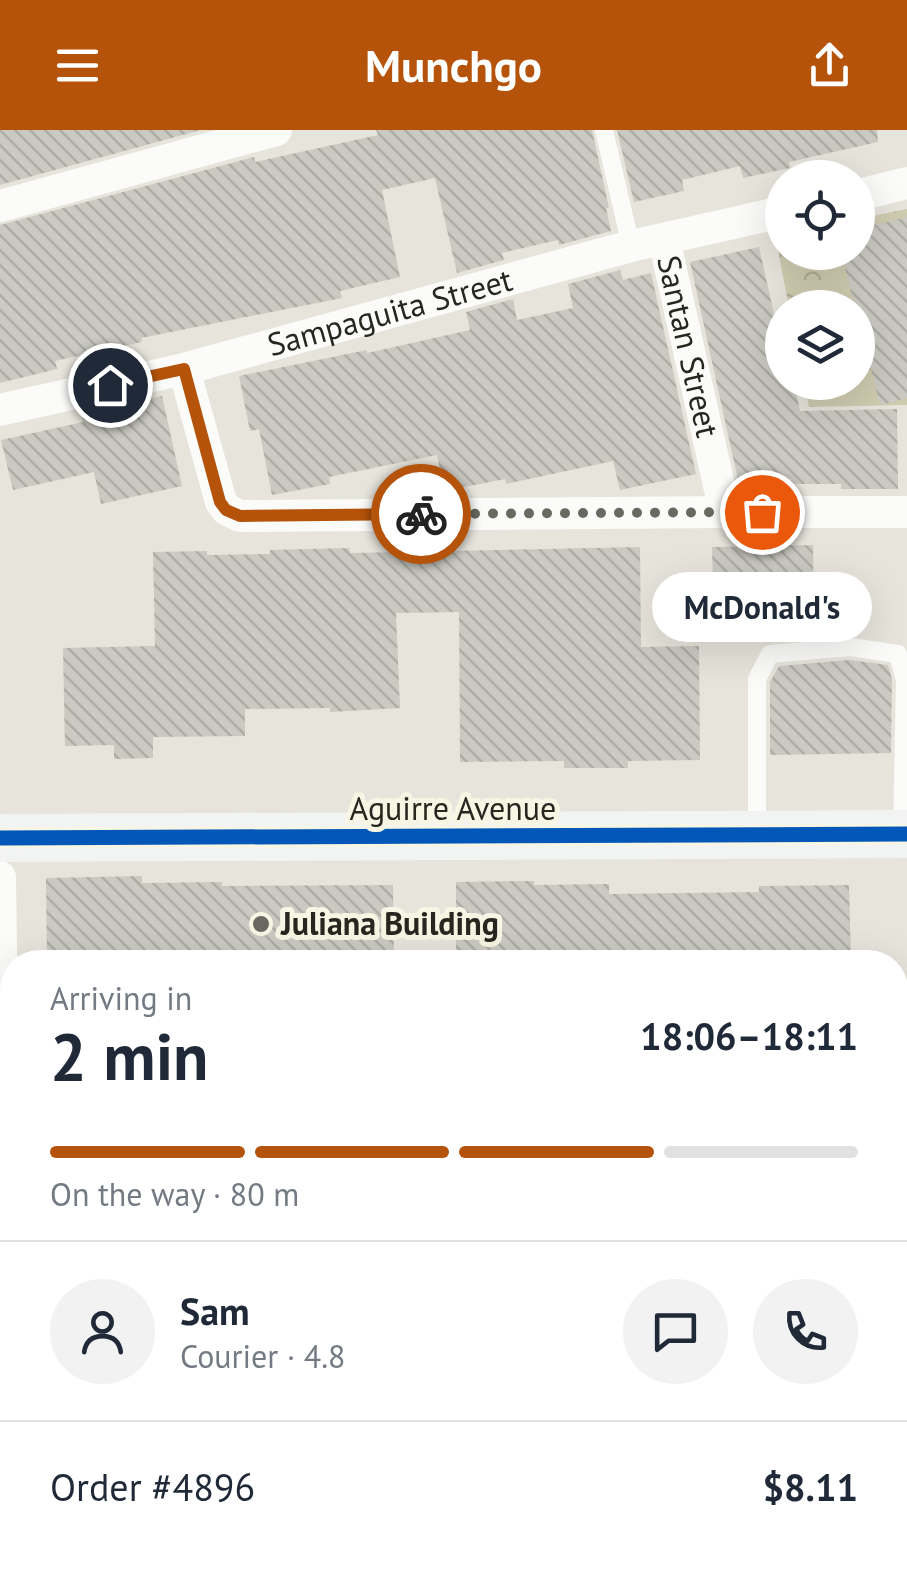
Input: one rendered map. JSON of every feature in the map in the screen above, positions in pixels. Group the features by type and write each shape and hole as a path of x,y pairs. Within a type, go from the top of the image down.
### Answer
{"street":[{"path":"0,206 276,130"},
{"path":"875,191 907,184"},
{"name":"Sampaguita Street","path":"0,410 184,369 631,246 765,216"},
{"name":"Santan Street","path":"664,239 726,512"},
{"path":"184,369 220,502 226,510 240,516 907,512"},
{"name":"Aguirre Avenue","path":"0,838 904,834"},
{"path":"0,877 2,950"}],"lane":[{"path":"604,130 631,246"},
{"path":"757,835 757,679 770,654 850,648 898,654 905,680 904,834"}],"green space":[{"path":"907,209 907,405 809,407 808,400 875,400 875,290 786,290 782,270 875,270 875,216"}],"building":[{"path":"0,130 201,130 0,185"},
{"path":"376,130 592,130 611,231 559,245 558,240 502,253 504,260 457,273 435,178 382,190 400,277 340,291 342,298 141,338 142,342 55,361 57,369 0,383 0,225 254,157 255,162 378,135"},
{"path":"617,130 877,130 878,142 798,160 765,160 765,173 743,178 740,166 682,180 684,191 634,202"},
{"path":"907,217 907,398 880,405 875,385 875,290 850,290 846,270 875,270 875,225"},
{"path":"759,247 769,290 765,290 765,400 798,400 800,411 897,409 898,489 841,489 841,484 791,484 791,479 738,480 690,262"},
{"path":"620,270 623,280 651,273 696,474 620,490 613,461 506,484 505,479 444,491 437,455 329,477 330,484 272,495 259,429 250,431 239,376 470,330 466,312 513,299 517,320 573,308 568,284"},
{"path":"162,396 182,486 101,504 94,472 13,490 1,440 83,422 81,414"},
{"path":"813,545 814,638 796,639 808,619 714,621 712,547"},
{"path":"640,547 641,647 699,646 700,760 628,761 628,768 564,768 564,761 460,762 459,612 396,613 400,708 330,712 330,708 245,709 245,736 153,737 153,758 114,759 114,745 65,746 63,648 155,646 153,552 207,551 207,555 349,548 350,553"},
{"path":"850,660 888,665 892,679 891,753 770,755 770,682 779,666"},
{"path":"142,876 142,883 222,882 222,886 393,885 394,950 47,950 46,878"},
{"path":"456,882 609,884 609,894 759,892 759,886 849,885 851,950 456,950"}],"cycle path":[{"path":"0,838 907,834"}],"way so far":[{"path":"421,514 762,512"}],"place":[{"name":"McDonald's","path":"762,512"},
{"name":"Juliana Building","path":"261,924"}],"route":[{"path":"110,385 184,369 220,502 226,510 240,516 421,514"}]}
